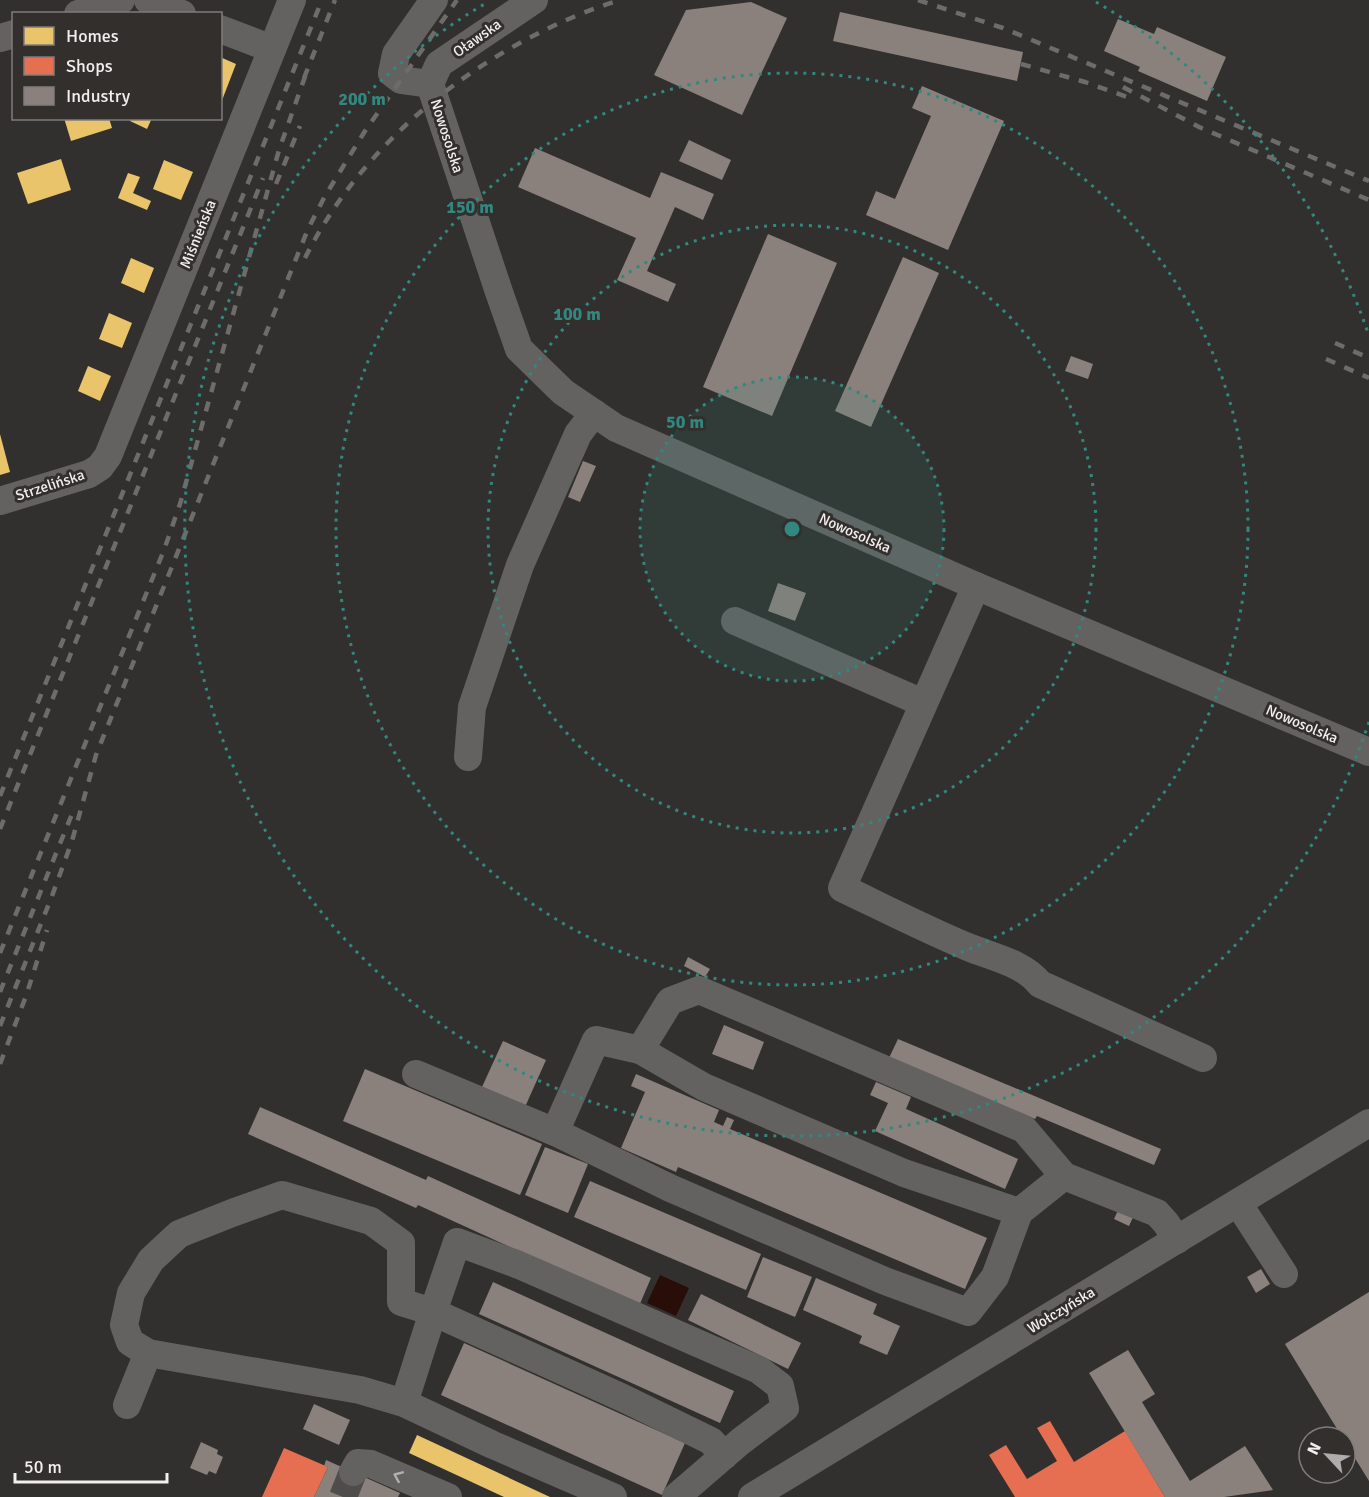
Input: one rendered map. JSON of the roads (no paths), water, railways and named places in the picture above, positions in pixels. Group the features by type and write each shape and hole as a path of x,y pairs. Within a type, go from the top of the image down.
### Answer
{"street":[{"path":"84,12 121,0"},
{"path":"148,0 177,12"},
{"name":"Miśnieńska","path":"100,467 108,456 292,0"},
{"path":"430,84 401,80 392,73 396,54 434,0"},
{"name":"Oławska","path":"430,84 439,64 534,0"},
{"path":"222,29 272,49"},
{"name":"Nowosolska","path":"430,84 519,349 562,392 616,428 976,586 1369,752"},
{"path":"468,758 472,706 520,565 578,434 594,413"},
{"name":"Strzelińska","path":"0,501 88,474 100,467"},
{"path":"976,586 842,888 1013,965 1032,974 1040,984 1203,1058"},
{"path":"735,621 923,703"},
{"path":"640,1050 670,1001 699,990 1024,1129 1064,1176 1157,1213 1177,1240"},
{"path":"555,1132 596,1040 640,1050 704,1086 904,1173 1018,1212"},
{"path":"416,1074 555,1132 681,1193 885,1281 968,1312 995,1276 1018,1212 1064,1176"},
{"name":"Wołczyńska","path":"752,1497 1369,1123"},
{"path":"614,1497 493,1445 404,1403 360,1390 148,1353 130,1342 124,1325 131,1293 151,1260 179,1234 282,1195 371,1221 401,1243 401,1302 433,1312 623,1398 711,1441 724,1456"},
{"path":"1238,1203 1284,1274"},
{"path":"404,1403 457,1242 519,1265 759,1370 780,1386 785,1408 676,1497"},
{"path":"127,1405 148,1353"},
{"path":"353,1472 358,1463 371,1464 447,1497"}],"tunnel":[{"path":"343,1497 353,1472"}],"railway":[{"path":"0,796 322,0"},
{"path":"304,78 335,0"},
{"path":"0,1026 72,841 96,755 308,229 325,196 365,131 457,0"},
{"path":"305,258 326,221 350,186 378,153 440,95 475,70 549,28 621,0"},
{"path":"918,0 1003,28 1369,181"},
{"path":"1021,64 1085,82 1130,98"},
{"path":"0,953 164,550 180,504 279,150 307,71"},
{"path":"1123,87 1199,127 1369,200"},
{"path":"276,184 300,126"},
{"path":"0,829 263,178"},
{"path":"1335,343 1369,358"},
{"path":"1326,359 1369,378"},
{"path":"0,992 72,814"},
{"path":"0,1064 26,996 47,930"}]}
